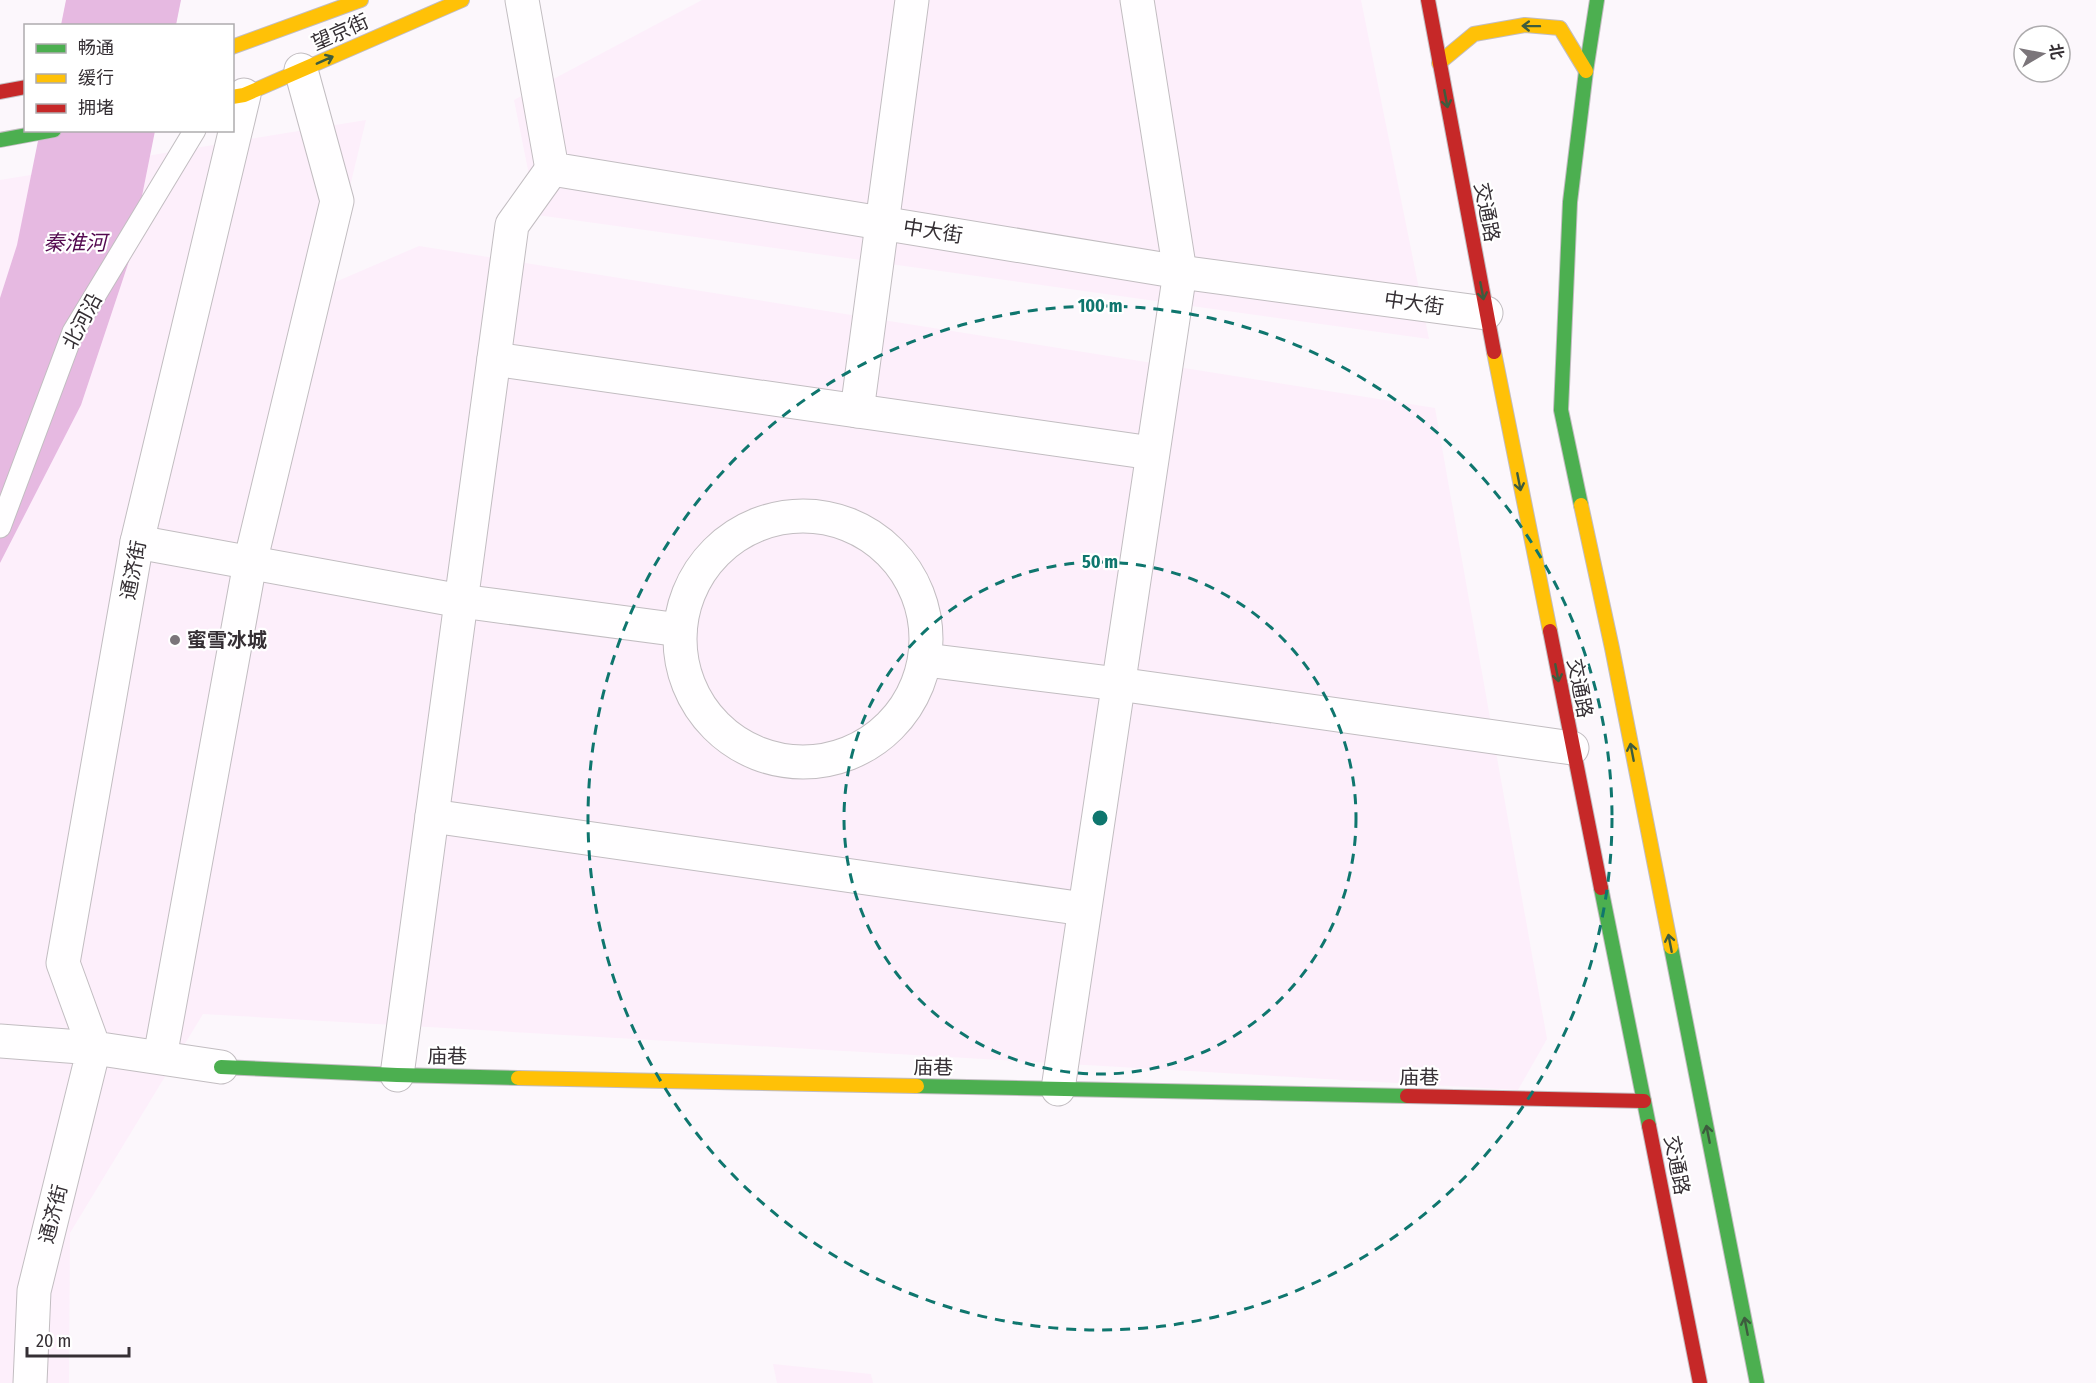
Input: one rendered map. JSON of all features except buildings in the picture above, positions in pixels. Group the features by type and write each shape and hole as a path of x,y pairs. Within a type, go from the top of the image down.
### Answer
{"main road":[{"name":"望京街","path":"234,46 361,0"},
{"name":"望京街","path":"238,96 462,0"},
{"name":"交通路","path":"1428,0 1486,312 1700,1383"},
{"name":"交通路","path":"1597,0 1570,202 1561,410 1612,648 1757,1383"},
{"path":"1439,63 1474,34 1525,25 1560,28 1586,71"},
{"path":"0,92 24,87"},
{"path":"0,140 43,132"},
{"name":"庙巷","path":"221,1066 397,1075 1644,1101"}],"street":[{"path":"397,1075 512,225 552,169 522,0"},
{"path":"857,411 912,0"},
{"path":"1058,1089 1180,272 1137,0"},
{"path":"159,1057 250,563 338,201 301,70"},
{"name":"通济街","path":"234,114 238,96"},
{"name":"通济街","path":"30,1383 34,1291 94,1048 63,963 137,542 230,132"},
{"name":"中大街","path":"552,169 1180,272 1486,312"},
{"path":"494,359 1152,453"},
{"path":"818,516 856,527 889,549 908,574 914,582 926,620 926,660 912,700 886,733 850,755 810,764 768,759 731,740 701,710 684,672 680,630 689,591 710,557 741,532 778,517 818,516"},
{"path":"137,542 461,601 680,630"},
{"path":"926,660 1118,684 1572,748"},
{"path":"432,816 1084,909"},
{"path":"0,1041 94,1048 221,1066"}],"lane":[{"name":"北河沿","path":"0,527 73,332 194,132"}],"shaded area":[{"path":"702,0 1361,0 1429,339 537,215 514,100"},
{"path":"366,120 326,286 419,246 1435,408 1547,1039 1518,1090 203,1014 70,1233 69,1383 0,1383 0,180"},
{"path":"773,1364 871,1374 873,1383 777,1383"}],"water":[{"path":"66,0 181,0 176,24 61,24"},
{"name":"秦淮河","path":"40,132 155,132 129,261 81,405 0,563 0,298 17,245"}],"traffic: fast":[{"path":"1581,505 1561,410 1570,202 1597,0"},
{"path":"0,140 43,132"},
{"path":"1601,888 1649,1126"},
{"path":"1671,947 1757,1383"},
{"path":"221,1067 518,1078"},
{"path":"917,1086 1407,1096"}],"traffic: slow":[{"path":"234,46 361,0"},
{"path":"234,97 244,95 462,0"},
{"path":"1439,63 1474,34 1525,25 1560,28 1586,71"},
{"path":"1494,352 1550,631"},
{"path":"1581,505 1612,648 1671,947"},
{"path":"518,1078 917,1086"}],"traffic: jam":[{"path":"1428,0 1494,352"},
{"path":"0,92 24,87"},
{"path":"1550,631 1601,888"},
{"path":"1407,1096 1644,1101"},
{"path":"1649,1126 1700,1383"}],"place":[{"name":"蜜雪冰城","path":"175,640"}]}
